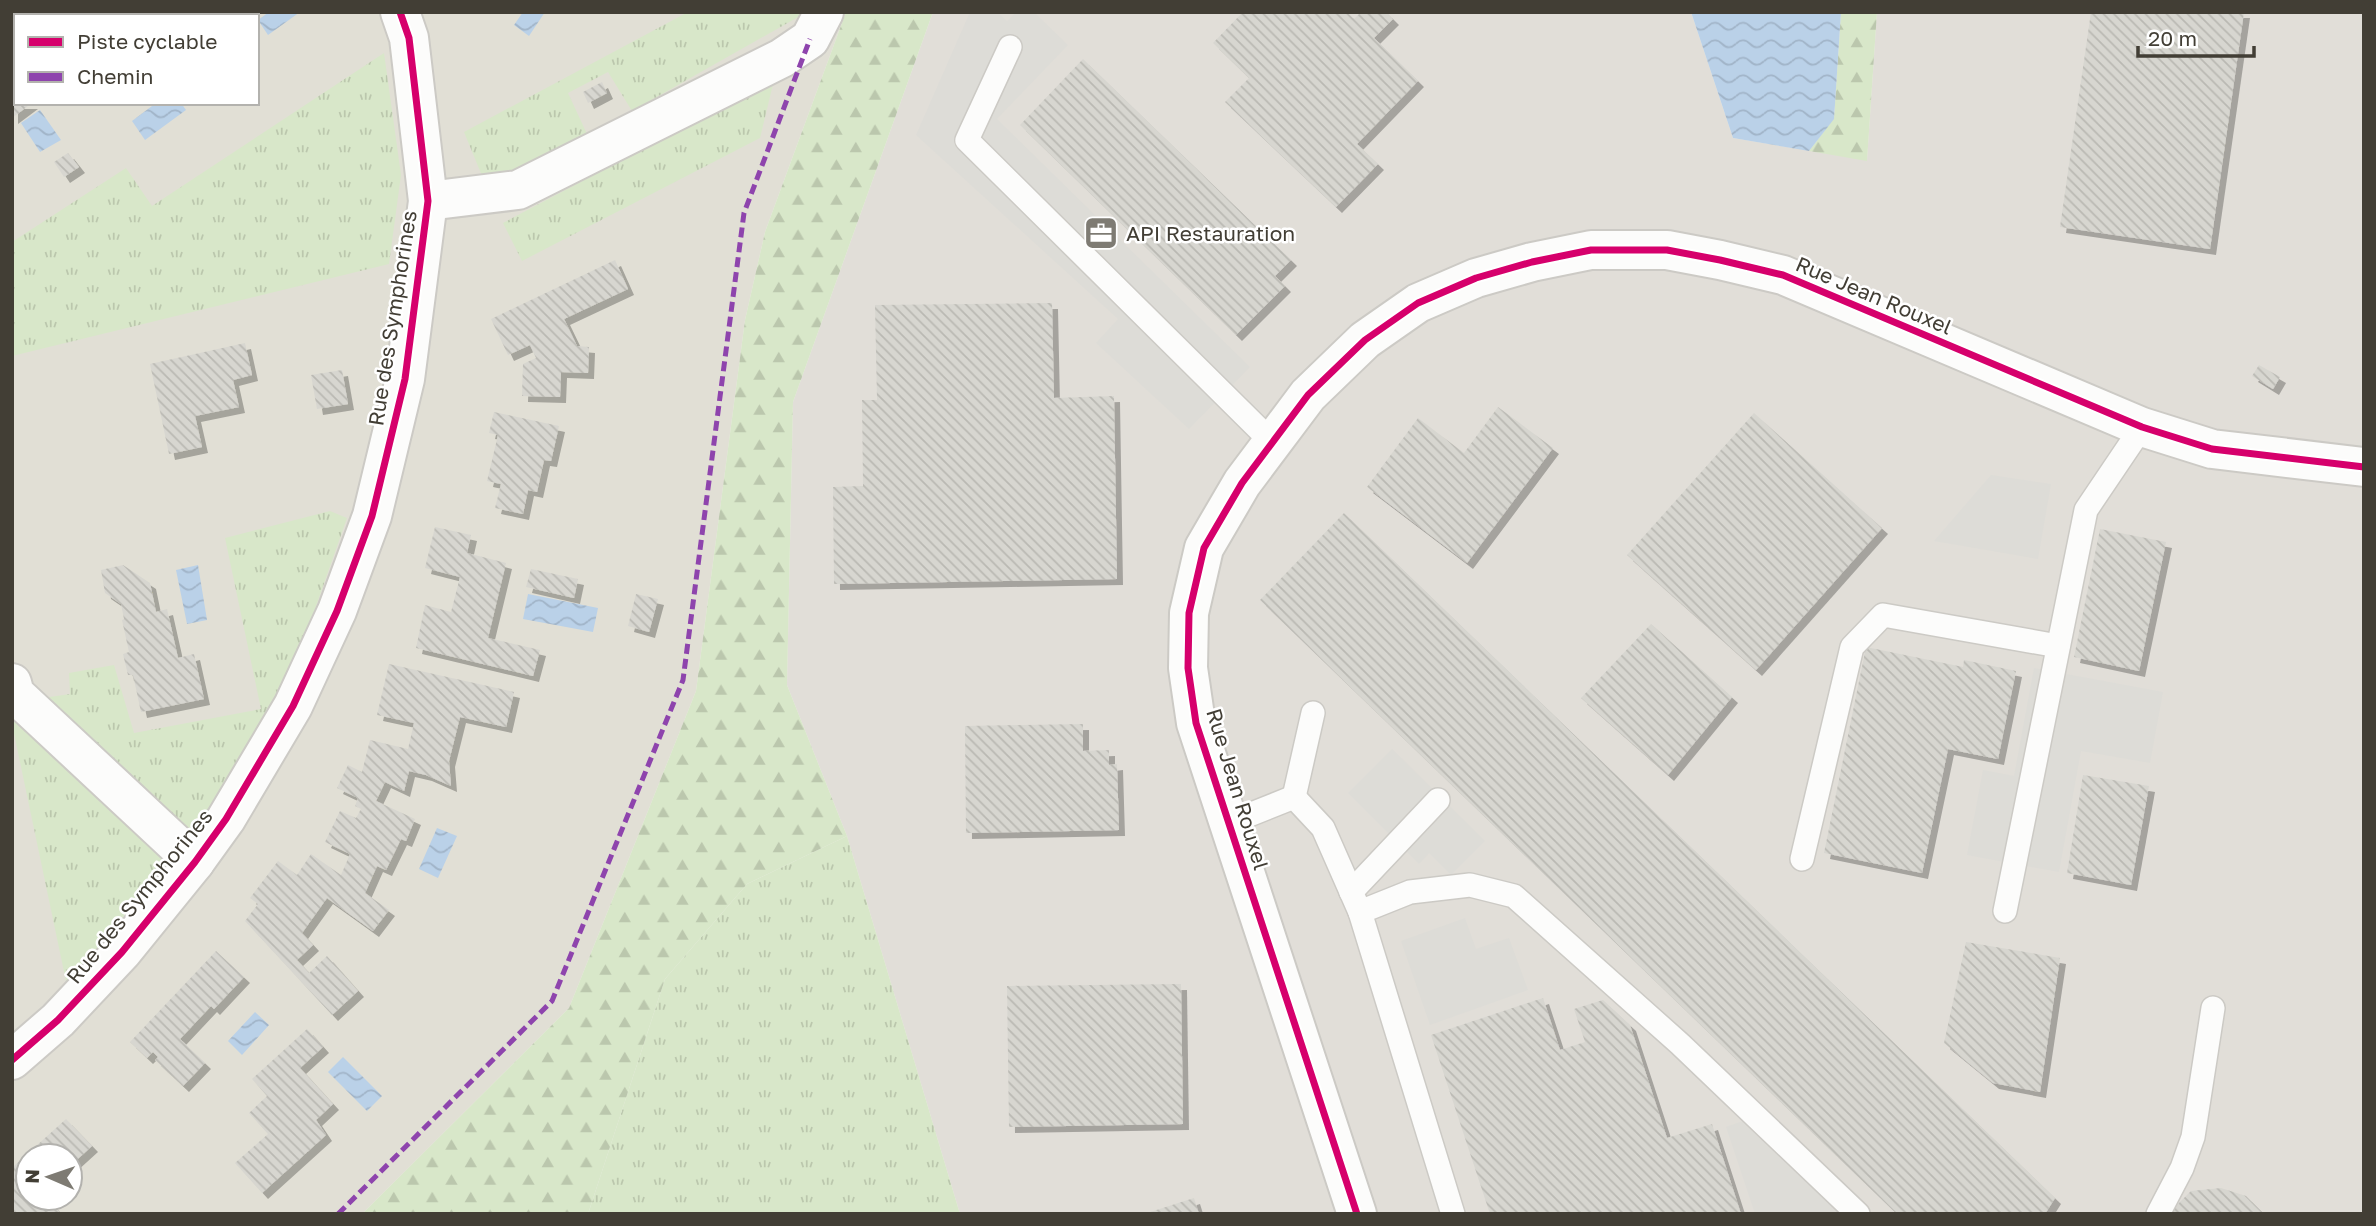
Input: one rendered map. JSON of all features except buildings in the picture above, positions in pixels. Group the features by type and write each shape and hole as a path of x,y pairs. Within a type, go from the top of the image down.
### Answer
{"street":[{"name":"Rue des Symphorines","path":"12,1060 58,1020 122,952 195,862 226,819 293,706 337,611 372,516 405,379 428,201 409,38 400,12"},
{"name":"Rue des Symphorines","path":"428,201 518,190 782,58 810,39 824,12"},
{"name":"Rue Jean Rouxel","path":"1357,1214 1196,723 1188,668 1189,613 1204,548 1241,483 1308,395 1365,340 1418,303 1476,278 1532,262 1591,250 1667,250 1783,275 2142,427 2212,449 2364,467"},
{"path":"12,683 15,694 195,862"}],"lane":[{"path":"1010,47 967,141 1272,442"},
{"path":"2005,911 2086,510 2142,427"},
{"path":"1802,859 1852,648 1883,615 2058,646"},
{"path":"1294,797 1313,713"},
{"path":"1229,823 1294,797"},
{"path":"1294,797 1323,828 1355,902 1453,1214"},
{"path":"1355,902 1438,800"},
{"path":"1355,902 1470,884 1514,896 1680,1044 1858,1214"},
{"path":"2158,1214 2182,1168 2193,1137 2213,1008"}],"shaded area":[{"path":"12,12 846,12 765,232 745,320 696,691 569,1008 362,1214 12,1214"},
{"path":"933,12 1691,12 1733,138 1867,160 1877,12 2364,12 2364,1214 960,1214 847,836 787,685 793,402"},
{"path":"970,12 997,12 1007,21 1016,12 1034,12 1068,45 997,119 1250,367 1189,429 1096,343 1118,319 916,135"},
{"path":"1991,475 2051,484 2038,559 1934,541"},
{"path":"2034,668 2163,692 2150,763 2081,751 2059,872 1967,855 1983,770 2014,776"},
{"path":"1392,749 1485,841 1451,875 1429,853 1419,864 1348,793"},
{"path":"1465,918 1476,949 1509,938 1528,990 1430,1025 1401,941"},
{"path":"1765,1113 1871,1214 1755,1214 1726,1127"}],"green space":[{"path":"688,12 801,12 800,16 632,111 608,72 568,93 587,134 487,188 464,132"},
{"path":"846,12 933,12 793,402 787,685 847,836 747,884 665,979 588,1214 362,1214 569,1008 696,691 745,320 765,232"},
{"path":"1841,12 1877,12 1867,161 1809,151 1834,118"},
{"path":"384,53 401,175 389,264 12,356 12,242 126,168 152,206"},
{"path":"774,80 760,138 522,261 503,223"},
{"path":"330,511 347,518 301,649 238,773 193,834 36,699 70,694 69,673 114,665 134,733 261,709 225,538"},
{"path":"12,719 171,858 67,986 12,724"},
{"path":"847,836 960,1214 588,1214 665,979 747,884"}],"water":[{"path":"269,12 300,12 268,35 259,19"},
{"path":"523,12 545,12 529,36 514,25"},
{"path":"1691,12 1841,12 1834,119 1809,151 1733,138"},
{"path":"153,105 182,105 186,110 145,140 132,121"},
{"path":"40,110 61,140 40,152 21,123"},
{"path":"198,565 207,620 187,624 176,570"},
{"path":"528,594 598,608 593,632 523,619"},
{"path":"437,828 457,836 438,878 419,869"},
{"path":"255,1012 269,1025 242,1055 228,1041"},
{"path":"343,1057 382,1096 367,1111 328,1072"}],"marked path":[{"path":"338,1214 552,1001 683,680 744,213 810,39"}],"cycle path":[{"path":"12,1060 58,1020 122,952 195,862 226,819 293,706 337,611 372,516 405,379 428,201 409,38 400,12"},
{"path":"1357,1214 1196,723 1188,668 1189,613 1204,548 1242,483 1308,395 1365,340 1418,303 1476,278 1532,262 1591,250 1667,250 1783,275 2142,427 2212,449 2364,467"}],"place":[{"name":"API Restauration","path":"1101,233"}]}
